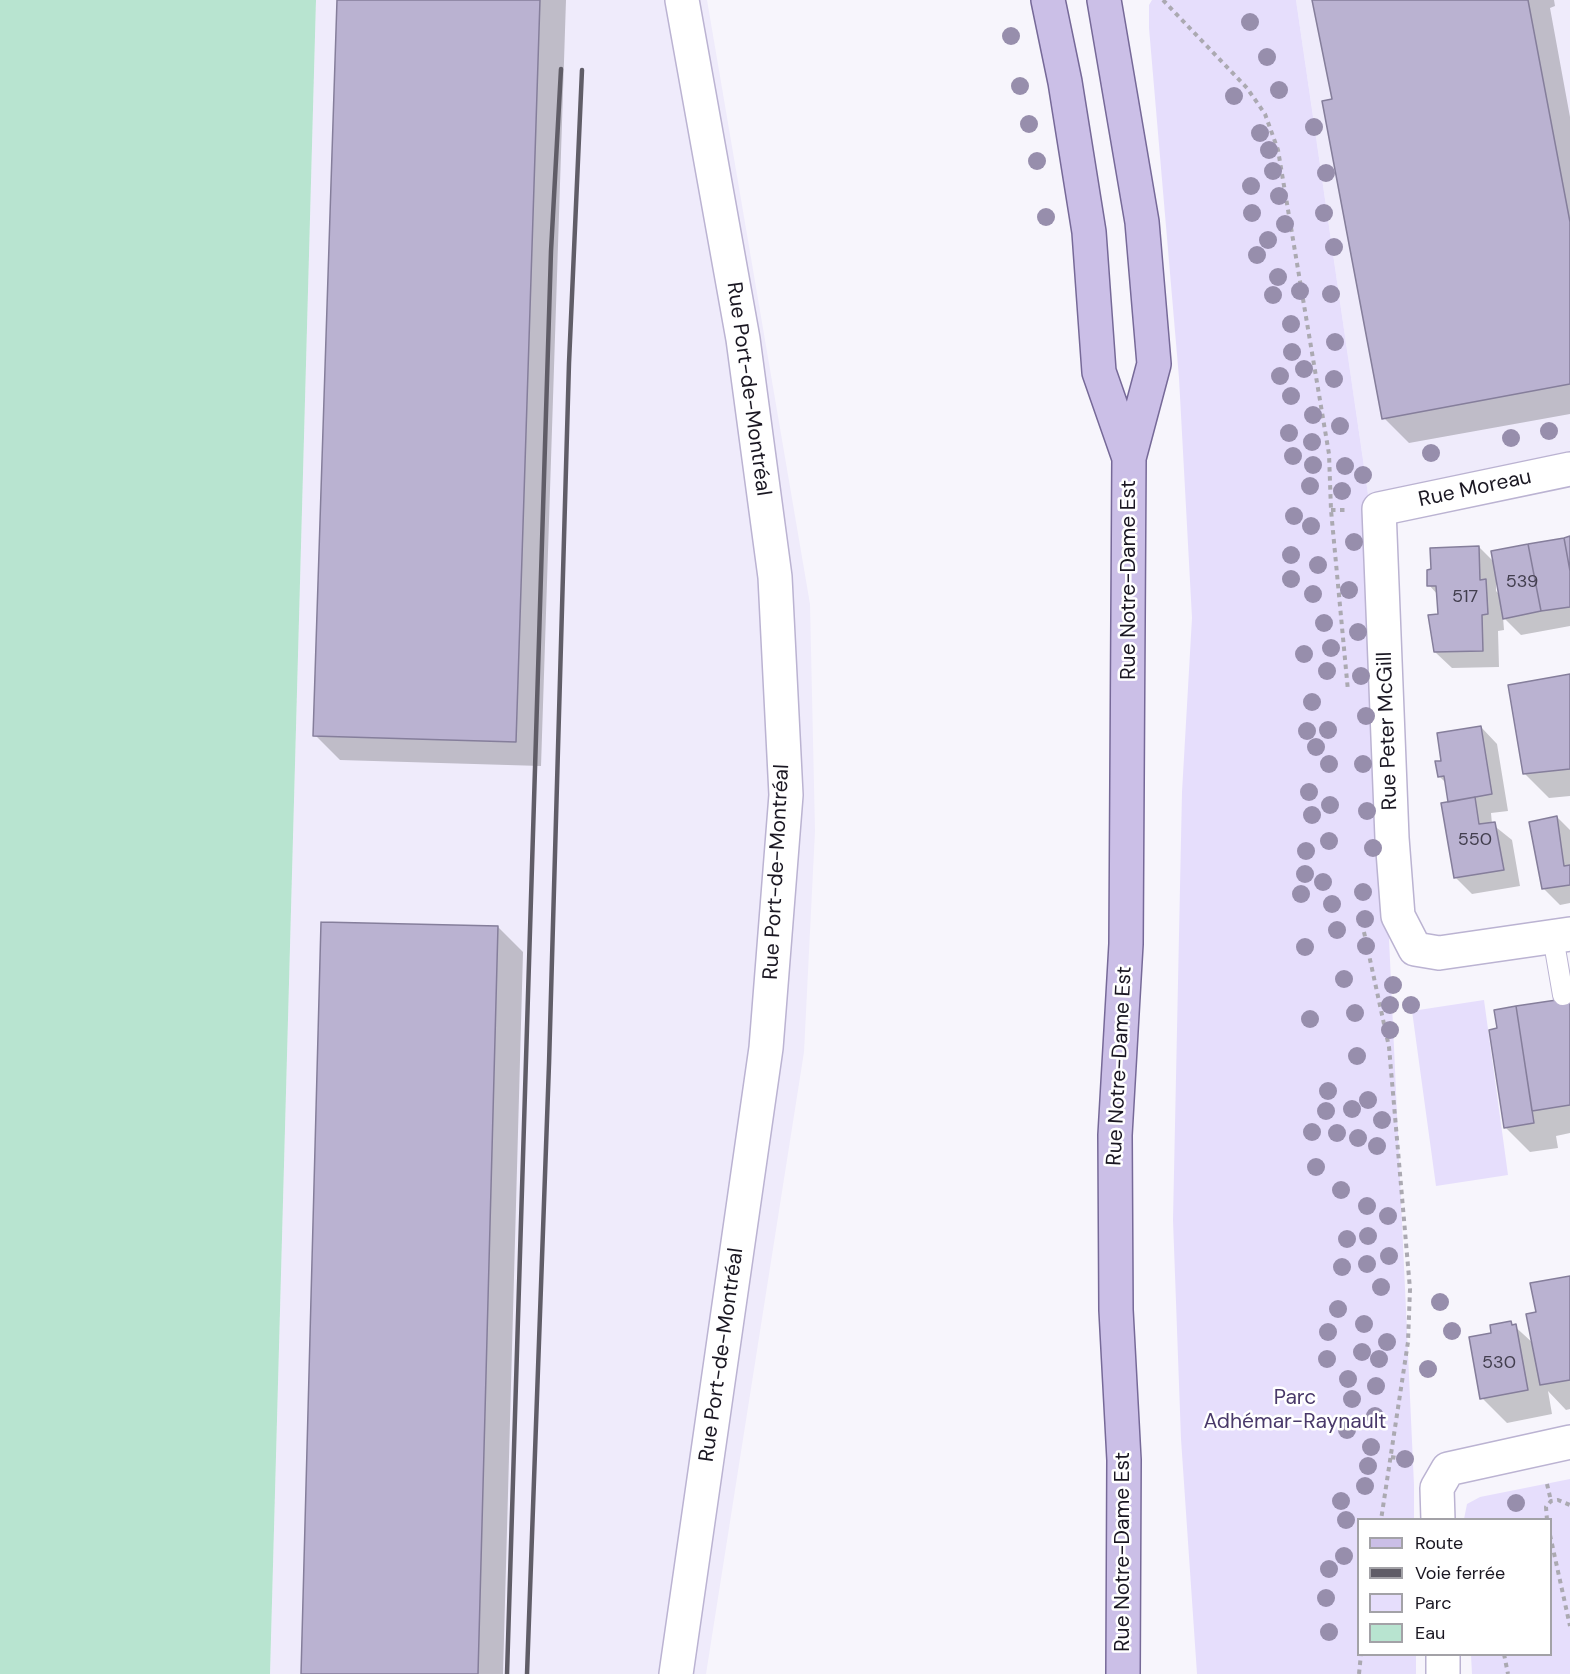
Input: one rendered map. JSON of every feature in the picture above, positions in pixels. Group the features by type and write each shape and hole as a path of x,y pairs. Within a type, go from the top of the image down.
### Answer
{"main road":[{"name":"Rue Notre-Dame Est","path":"1048,0 1065,82 1089,232 1099,372 1129,458"},
{"name":"Rue Notre-Dame Est","path":"1104,0 1142,222 1154,364 1129,458 1126,944 1115,1135 1116,1310 1124,1460 1123,1674"}],"street":[{"name":"Rue Port-de-Montréal","path":"676,1674 766,1048 786,795 775,577 743,339 682,0"},
{"name":"Rue Moreau","path":"1379,509 1570,469"},
{"name":"Rue Peter McGill","path":"1379,509 1398,916 1415,949 1439,952 1561,936"},
{"path":"1438,1518 1437,1488 1430,1467 1458,1465 1570,1442"},
{"path":"1443,1656 1443,1674"}],"lane":[{"path":"1561,936 1563,995"}],"path":[{"path":"1163,0 1247,88 1264,114 1278,150 1329,454 1331,510 1349,703"},
{"path":"1363,924 1389,1047 1410,1289 1408,1342 1381,1518"},
{"path":"1390,1456 1430,1467"},
{"path":"1545,1474 1551,1501"},
{"path":"1547,1518 1546,1507 1551,1501 1558,1500 1570,1505"},
{"path":"1552,1555 1570,1626"},
{"path":"1359,1674 1361,1656"},
{"path":"1504,1656 1509,1674"}],"shaded area":[{"path":"316,0 707,0 810,604 815,831 804,1052 706,1674 270,1674"},
{"path":"1296,0 1570,0 1570,462 1369,501"}],"green space":[{"name":"Parc Adhémar-Raynault","path":"1152,0 1296,0 1369,501 1414,1485 1414,1518 1357,1518 1357,1656 1416,1656 1416,1674 1197,1674 1181,1439 1173,1220 1182,792 1192,618 1179,378 1149,28 1149,5"},
{"path":"1484,1000 1508,1175 1436,1186 1412,1011"},
{"path":"1570,1479 1570,1674 1472,1674 1471,1656 1552,1656 1552,1518 1464,1518 1467,1504 1480,1497"}],"water":[{"path":"0,0 316,0 270,1674 0,1674"}],"building":[{"path":"337,0 540,0 516,742 313,736"},
{"path":"1312,0 1528,0 1570,222 1570,384 1382,419 1322,101 1332,99"},
{"path":"1570,536 1570,571 1564,538"},
{"path":"1564,538 1570,571 1570,607 1541,611 1528,544"},
{"path":"1528,544 1541,611 1503,619 1491,551"},
{"path":"1479,546 1480,580 1486,579 1488,614 1482,615 1483,651 1434,652 1428,615 1438,614 1436,586 1427,586 1427,570 1431,569 1430,548"},
{"path":"1570,674 1570,769 1523,774 1508,685"},
{"path":"1481,726 1492,794 1448,802 1444,776 1438,777 1435,761 1441,761 1437,733"},
{"path":"1475,797 1479,824 1495,822 1504,870 1454,878 1441,803"},
{"path":"1557,816 1564,866 1570,865 1570,885 1542,889 1529,822"},
{"path":"321,922 498,926 478,1674 301,1674"},
{"path":"1570,998 1570,1105 1532,1111 1516,1006"},
{"path":"1516,1006 1534,1123 1504,1128 1489,1030 1497,1028 1494,1010"},
{"path":"1570,1276 1570,1380 1540,1385 1526,1314 1536,1312 1530,1283"},
{"path":"1511,1321 1512,1325 1516,1324 1528,1390 1480,1399 1469,1337 1491,1333 1490,1325"}],"railway":[{"path":"507,1674 551,251 561,69"},
{"path":"527,1674 549,1064 569,363 582,70"}]}
